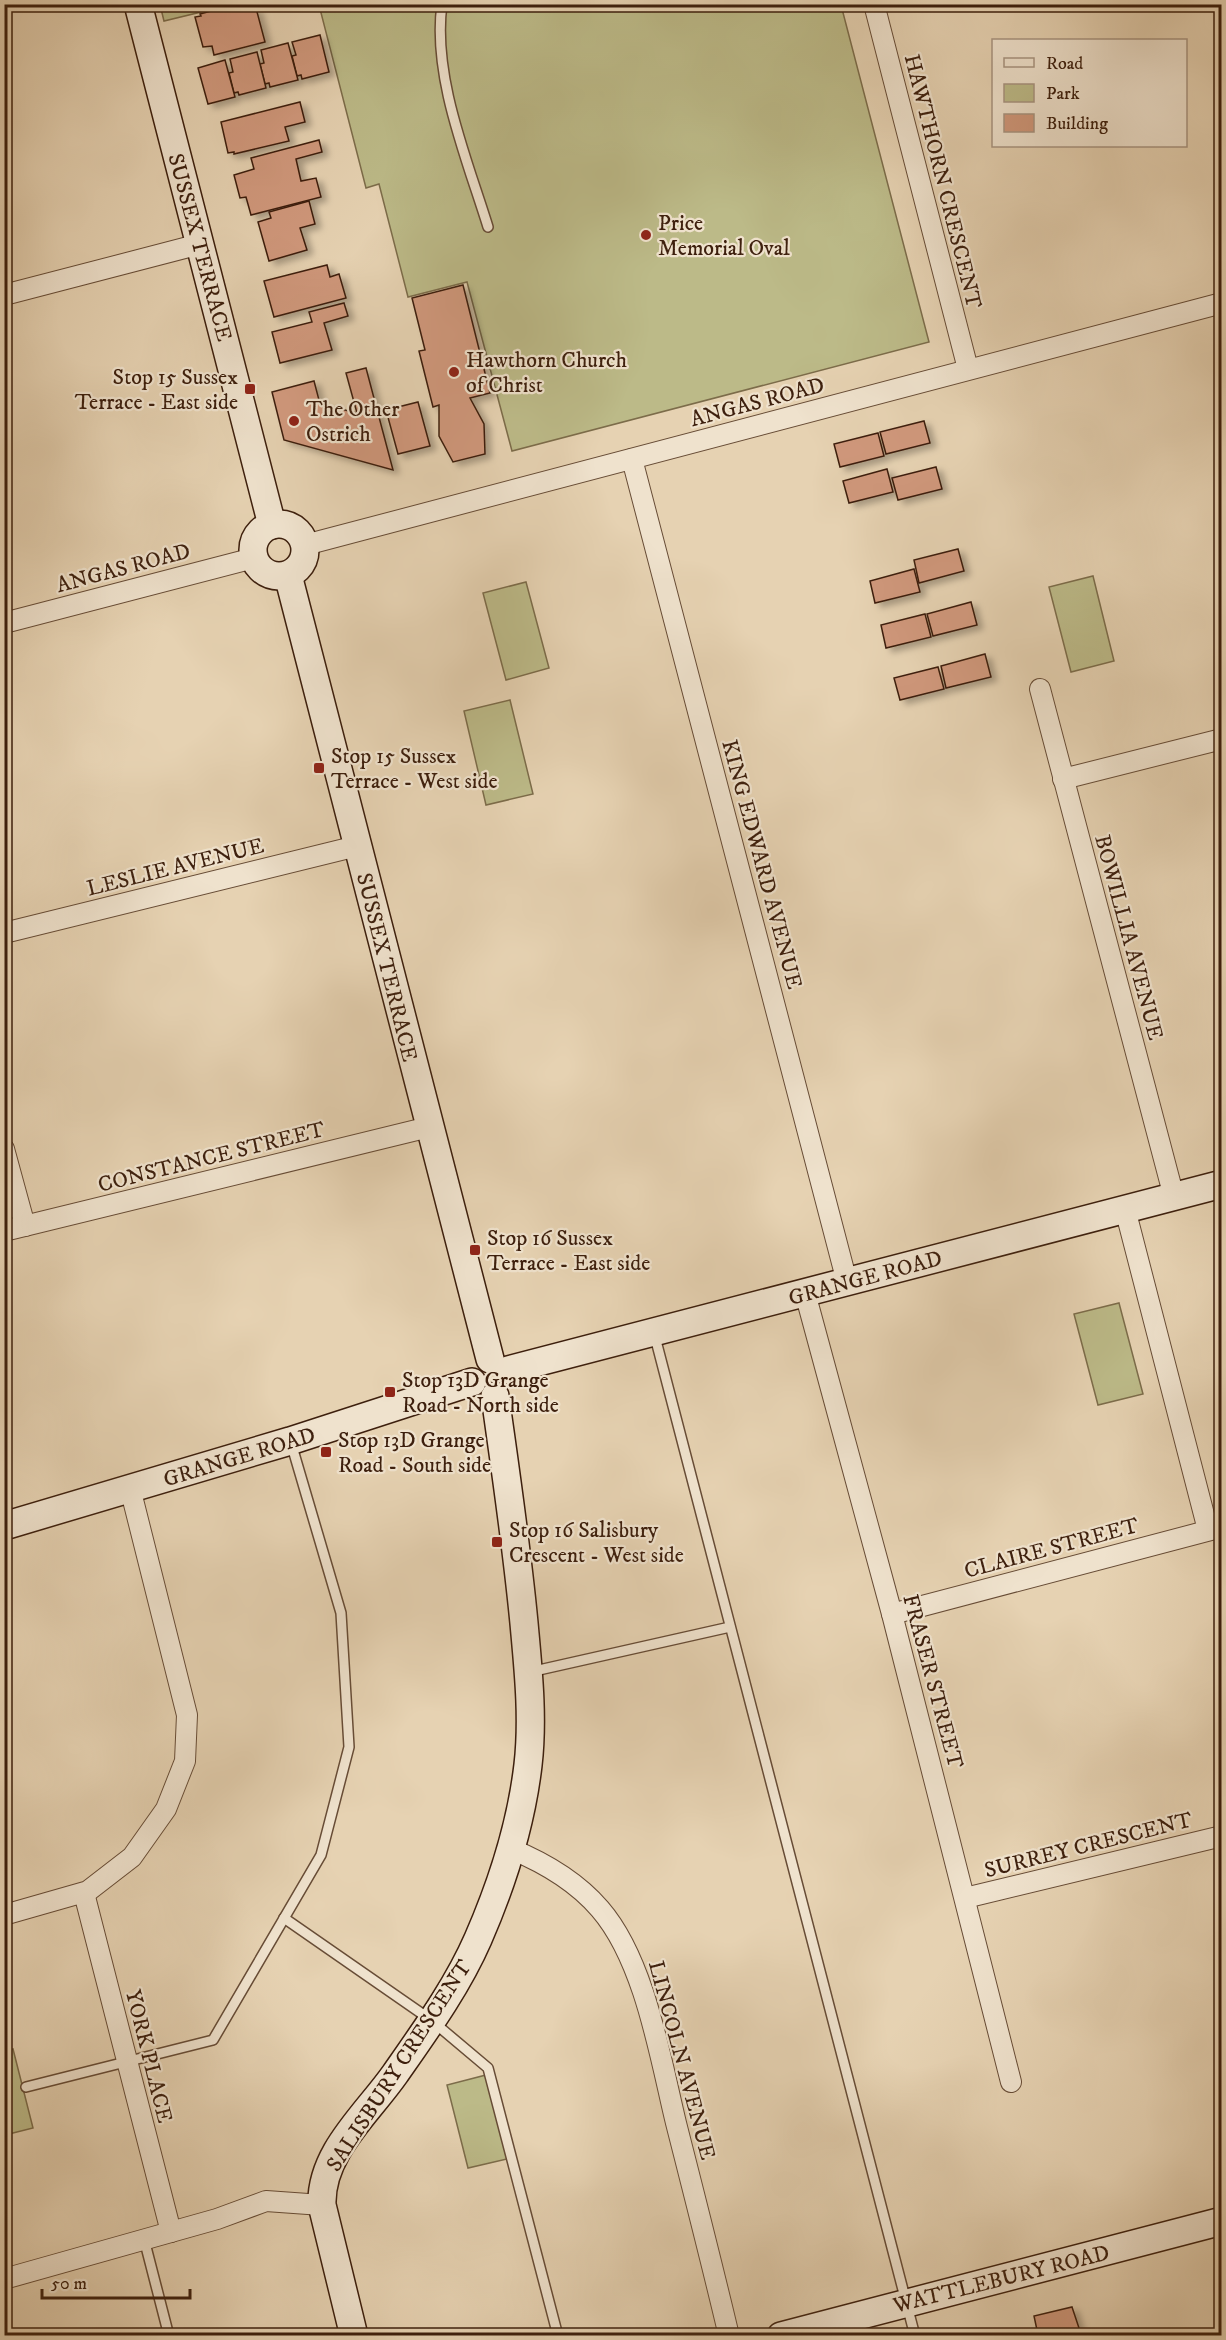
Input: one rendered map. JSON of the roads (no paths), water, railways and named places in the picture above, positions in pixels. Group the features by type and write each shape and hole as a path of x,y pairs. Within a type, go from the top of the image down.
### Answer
{"street":[{"name":"SUSSEX TERRACE","path":"138,4 272,525"},
{"name":"HAWTHORN CRESCENT","path":"874,4 968,369"},
{"path":"4,295 200,244"},
{"name":"ANGAS ROAD","path":"305,545 1221,303"},
{"name":"KING EDWARD AVENUE","path":"632,459 847,1282"},
{"path":"272,525 286,525 296,530 305,545 302,564 288,575 270,575 263,571 254,558 254,542 258,534 272,525"},
{"name":"ANGAS ROAD","path":"4,623 254,558"},
{"name":"SUSSEX TERRACE","path":"288,575 429,1127 499,1365"},
{"name":"BOWILLIA AVENUE","path":"1040,689 1174,1197"},
{"path":"1063,779 1221,738"},
{"name":"LESLIE AVENUE","path":"4,933 357,846"},
{"name":"CONSTANCE STREET","path":"4,1231 429,1127"},
{"path":"4,1149 25,1226"},
{"name":"GRANGE ROAD","path":"499,1365 653,1332 1221,1184"},
{"path":"1125,1209 1215,1529"},
{"name":"FRASER STREET","path":"805,1293 892,1614 1011,2082"},
{"path":"484,1389 472,1377 476,1367 484,1360 499,1365"},
{"name":"GRANGE ROAD","path":"4,1526 290,1441 484,1389"},
{"name":"SALISBURY CRESCENT","path":"324,2213 324,2179 333,2156 392,2078 432,2019 477,1941 495,1898 511,1849 524,1795 530,1724 518,1552 484,1389"},
{"path":"4,1915 84,1893 132,1857 166,1809 185,1761 187,1715 130,1488"},
{"name":"CLAIRE STREET","path":"892,1614 1215,1529"},
{"name":"SURREY CRESCENT","path":"965,1898 1221,1836"},
{"name":"LINCOLN AVENUE","path":"511,1849 533,1858 572,1881 602,1911 632,1960 651,2020 729,2336"},
{"name":"YORK PLACE","path":"84,1893 171,2232"},
{"path":"4,2279 217,2219 266,2201 324,2213 354,2336"},
{"name":"WATTLEBURY ROAD","path":"781,2336 1221,2222"}],"lane":[{"path":"442,4 440,42 443,75 488,227"},
{"path":"653,1332 915,2336"},
{"path":"26,2087 213,2040 321,1856 349,1747 341,1613 290,1441"},
{"path":"528,1672 730,1627"},
{"path":"284,1918 432,2019 488,2068 558,2336"},
{"path":"144,2239 169,2336"}],"place":[{"name":"Price Memorial Oval","path":"646,235"},
{"name":"Hawthorn Church of Christ","path":"454,372"},
{"name":"Stop 15 Sussex Terrace - East side","path":"250,389"},
{"name":"The Other Ostrich","path":"294,421"},
{"name":"Stop 15 Sussex Terrace - West side","path":"319,768"},
{"name":"Stop 16 Sussex Terrace - East side","path":"475,1250"},
{"name":"Stop 13D Grange Road - North side","path":"390,1392"},
{"name":"Stop 13D Grange Road - South side","path":"326,1452"},
{"name":"Stop 16 Salisbury Crescent - West side","path":"497,1542"}]}
